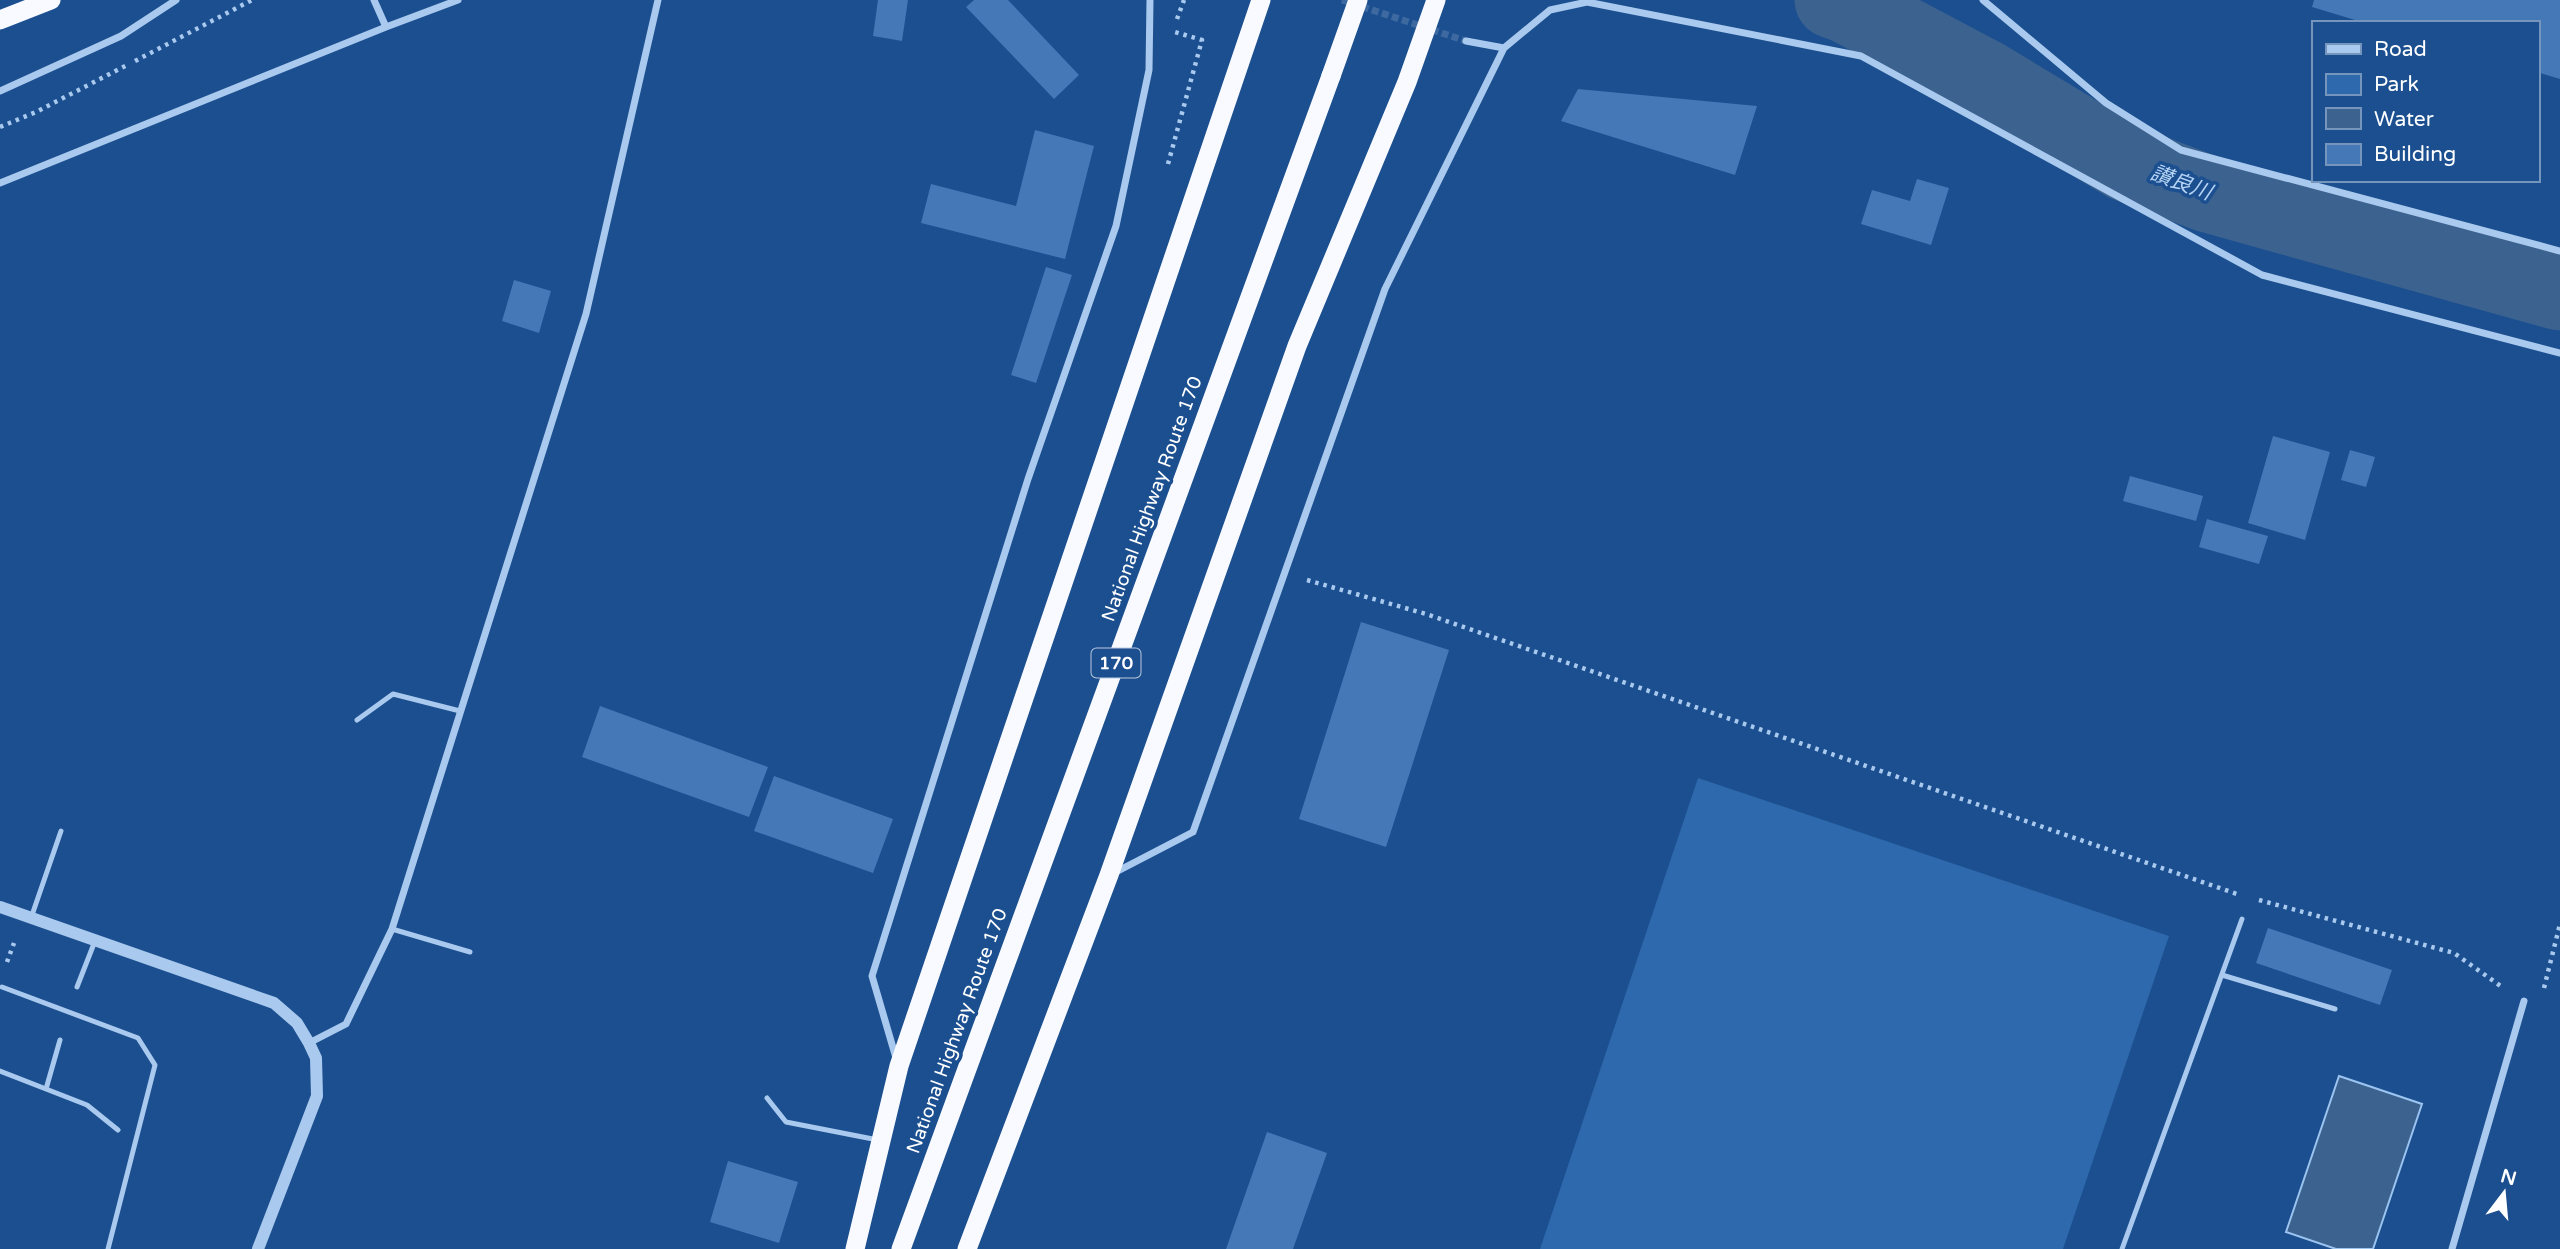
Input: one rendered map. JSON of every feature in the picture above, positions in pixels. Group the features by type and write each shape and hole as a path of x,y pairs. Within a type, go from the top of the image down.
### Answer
{"highway":[{"path":"0,20 51,0"},
{"path":"855,1249 898,1066 1261,0"},
{"name":"National Highway Route 170","path":"901,1249 1358,0"},
{"path":"967,1249 1110,875 1297,346 1407,82 1436,0"}],"street":[{"path":"0,91 121,36 176,0"},
{"path":"374,0 386,27"},
{"path":"0,183 458,0"},
{"path":"309,1042 346,1024 392,929 586,314 658,0"},
{"path":"898,1066 872,976 1028,479 1116,226 1149,70 1150,0"},
{"path":"1983,0 2106,103 2181,149 2560,251"},
{"path":"1110,875 1193,832 1385,289 1504,48 1550,10 1587,2 1861,57 2262,275 2560,353"},
{"path":"1466,41 1504,48"},
{"path":"0,907 274,1003 297,1023 316,1058 317,1096 258,1249"},
{"path":"2452,1249 2524,1001"}],"lane":[{"path":"357,720 394,694 460,712"},
{"path":"31,918 61,831"},
{"path":"2122,1249 2242,919"},
{"path":"392,929 470,952"},
{"path":"77,987 95,940"},
{"path":"2222,975 2335,1009"},
{"path":"0,987 138,1038 155,1065 108,1249"},
{"path":"46,1089 60,1040"},
{"path":"0,1071 87,1105 118,1130"},
{"path":"767,1098 786,1122 881,1141"}],"path":[{"path":"1283,573 1426,614 2247,897 2454,953 2524,1001 2540,1002 2560,924"},
{"path":"7,963 14,943"}],"green space":[{"path":"1698,778 2169,936 2063,1249 1540,1249"}],"water":[{"path":"2339,1076 2422,1104 2373,1249 2336,1249 2286,1232"}],"building":[{"path":"878,0 908,0 902,41 873,36"},
{"path":"974,0 1008,0 1079,75 1054,99 966,7"},
{"path":"2314,0 2560,0 2560,79 2539,73 2539,21 2358,21 2312,7"},
{"path":"1578,89 1757,106 1735,175 1561,121"},
{"path":"1035,130 1094,146 1065,259 921,223 931,184 1016,206"},
{"path":"1917,179 1949,188 1931,245 1861,224 1872,190 1910,201"},
{"path":"1046,267 1072,275 1036,383 1011,375"},
{"path":"514,280 551,291 539,333 502,321"},
{"path":"2273,436 2330,452 2305,540 2248,523"},
{"path":"2350,450 2375,457 2366,487 2341,480"},
{"path":"2130,476 2203,496 2196,521 2123,501"},
{"path":"2207,519 2268,536 2259,564 2199,547"},
{"path":"1361,622 1449,650 1386,847 1299,819"},
{"path":"600,706 768,767 749,817 582,757"},
{"path":"774,776 893,819 873,873 754,831"},
{"path":"2268,928 2392,970 2380,1005 2256,963"},
{"path":"1267,1132 1327,1153 1293,1249 1226,1249"},
{"path":"728,1161 798,1182 779,1243 710,1222"}],"waterway":[{"name":"讃良川","path":"1833,0 1985,78 2126,163 2208,194 2560,292"}],"tunnel":[{"path":"1342,0 1466,41"}]}
